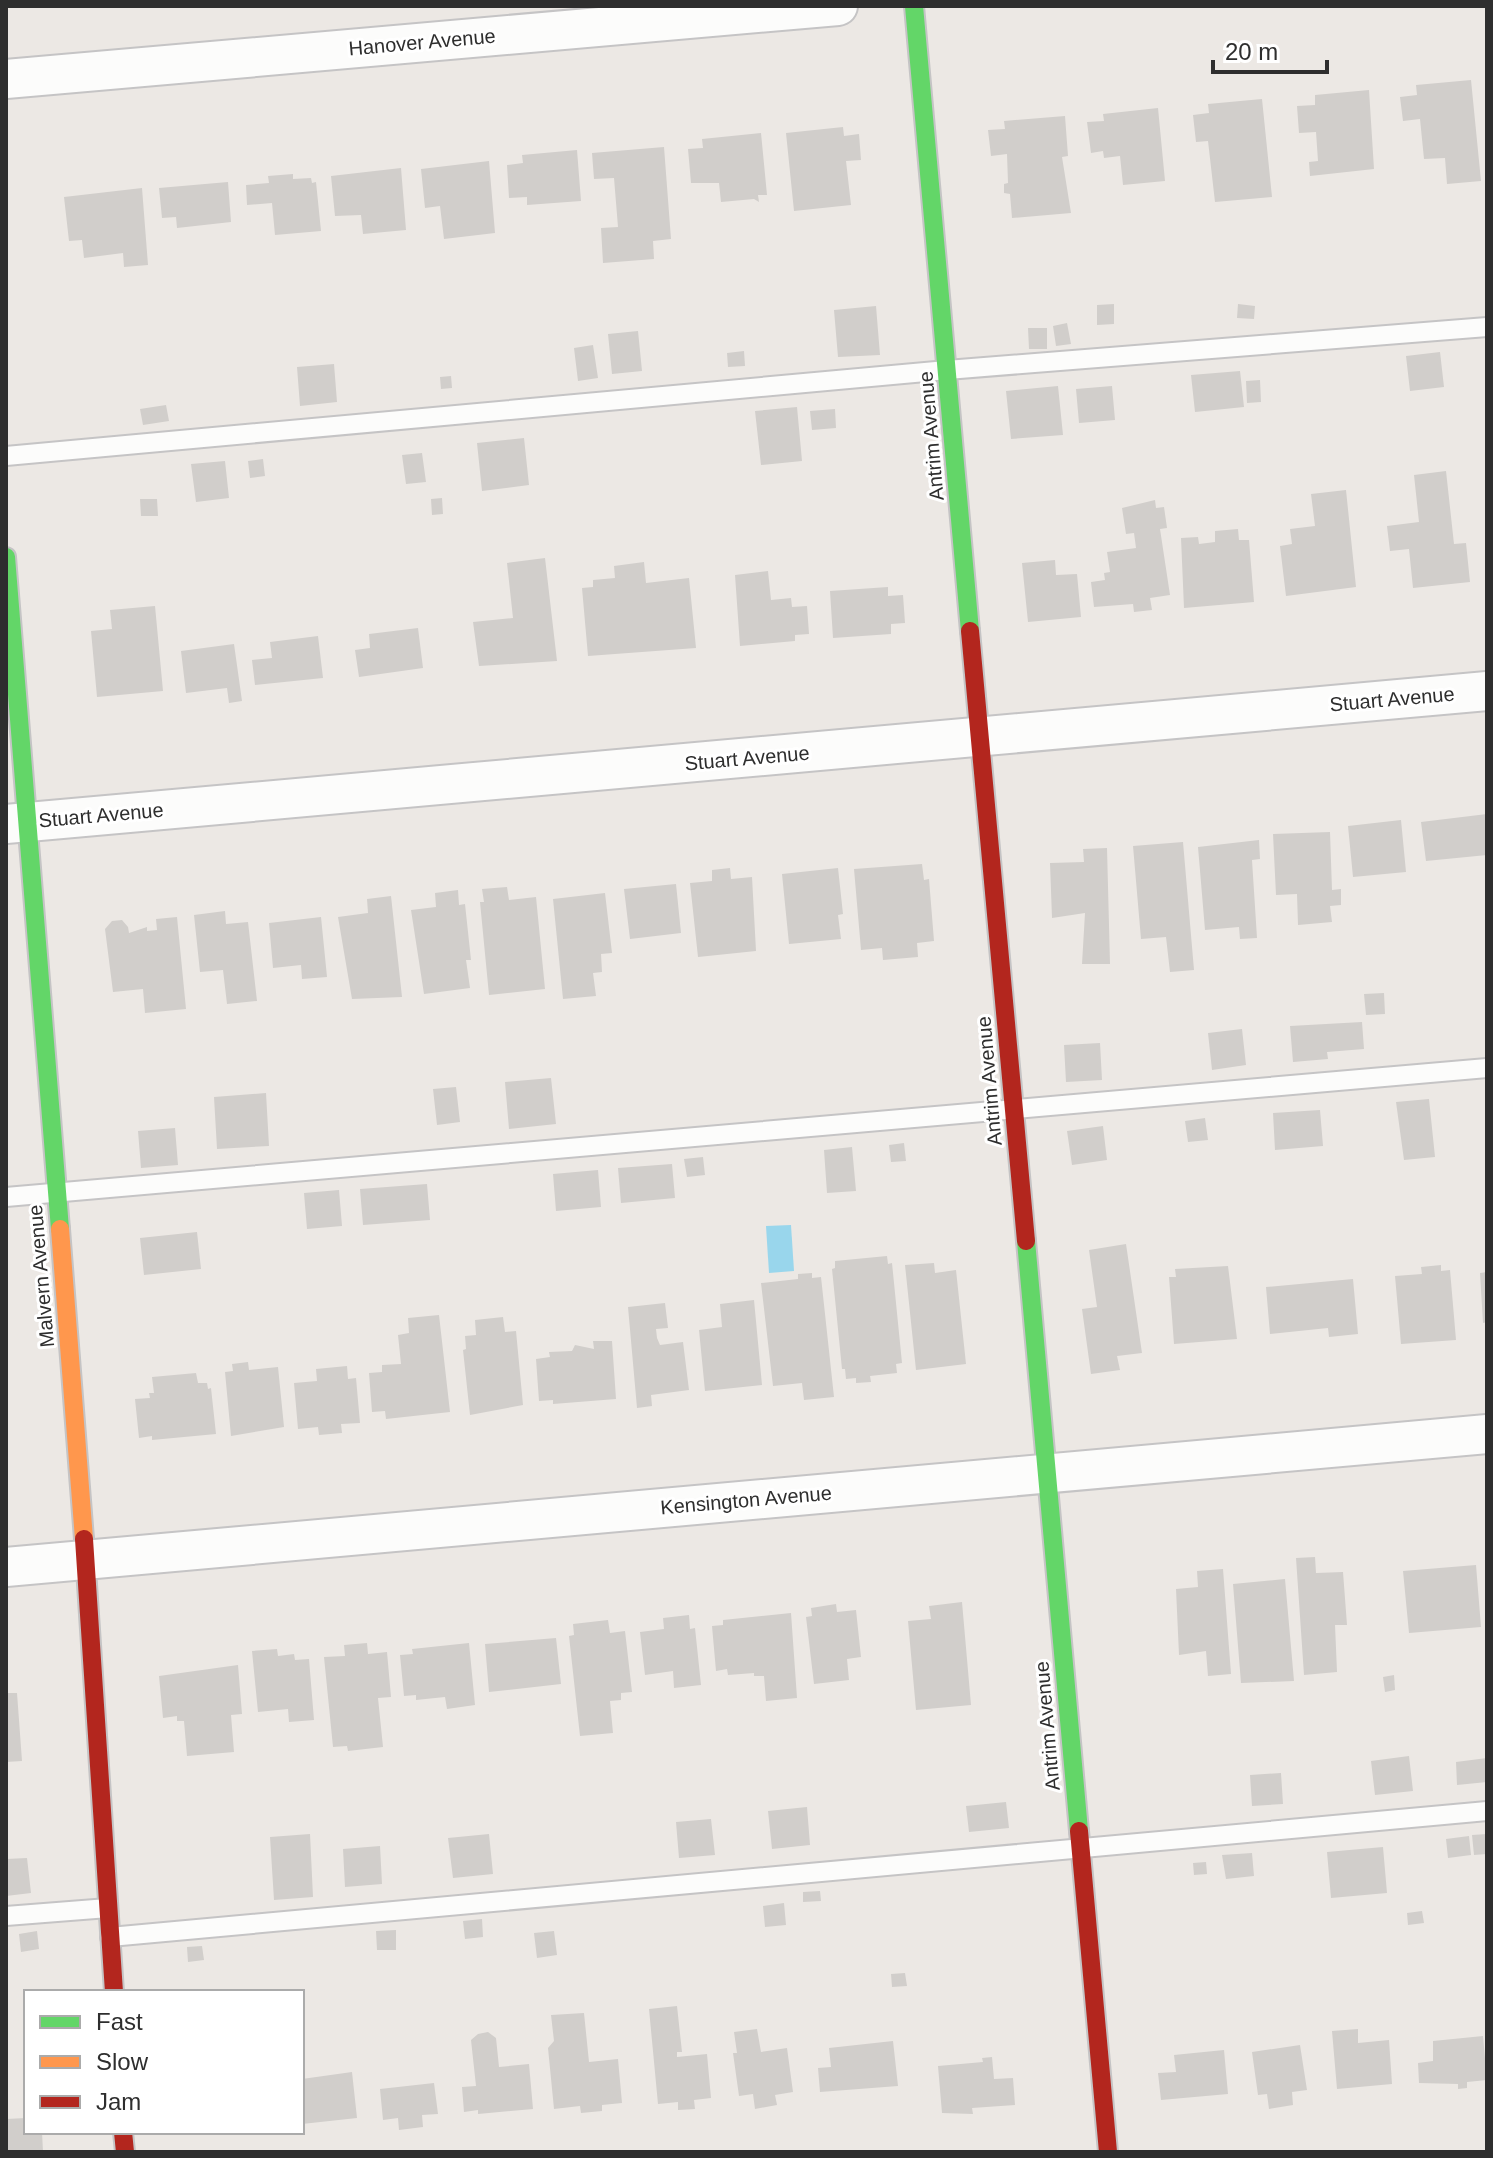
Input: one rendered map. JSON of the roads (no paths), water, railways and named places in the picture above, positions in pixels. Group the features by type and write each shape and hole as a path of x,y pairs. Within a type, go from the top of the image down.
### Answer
{"street":[{"name":"Hanover Avenue","path":"6,79 838,6"},
{"name":"Antrim Avenue","path":"914,6 1108,2152"},
{"name":"Malvern Avenue","path":"6,557 16,823 57,1192 86,1560 114,1990"},
{"name":"Stuart Avenue","path":"16,823 1487,691"},
{"name":"Kensington Avenue","path":"6,1567 1487,1434"}],"lane":[{"path":"6,456 947,370 1487,327"},
{"path":"6,1197 1487,1068"},
{"path":"110,1937 1487,1811"},
{"path":"6,1916 108,1908"}],"water":[{"path":"791,1225 794,1271 769,1273 766,1226"}]}
